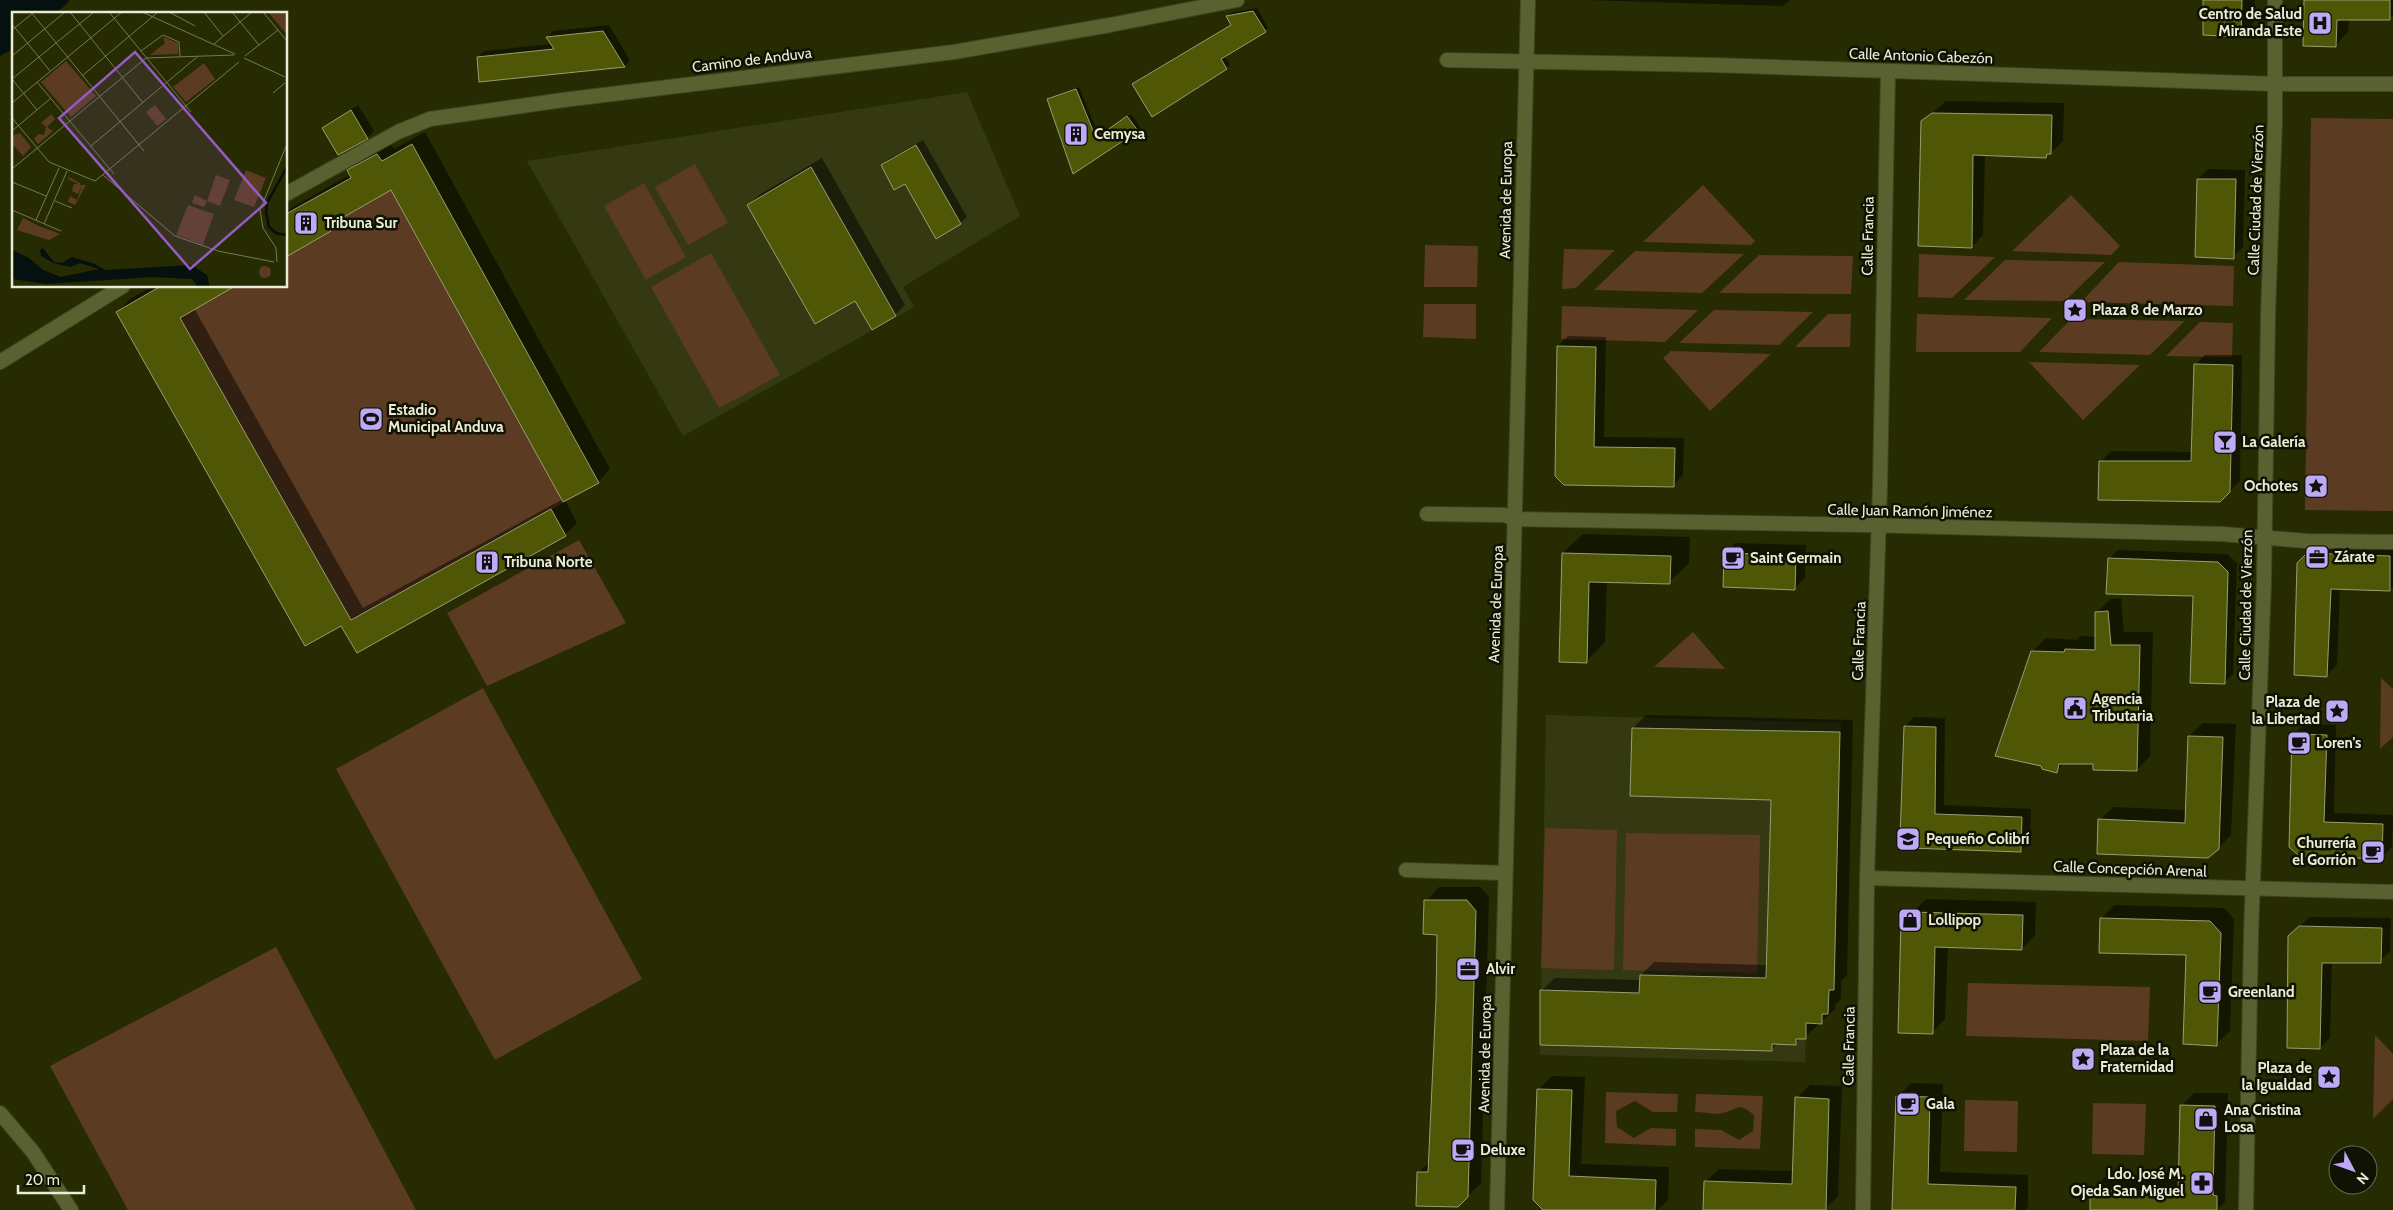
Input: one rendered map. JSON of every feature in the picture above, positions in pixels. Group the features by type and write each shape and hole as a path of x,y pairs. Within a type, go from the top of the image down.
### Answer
{"street":[{"name":"Camino de Anduva","path":"288,193 398,132 430,119 563,100 954,52 1110,25 1237,0"},
{"name":"Avenida de Europa","path":"1497,1210 1528,0"},
{"name":"Calle Ciudad de Vierzón","path":"2246,1210 2253,889 2260,713 2275,84 2275,0"},
{"name":"Calle Antonio Cabezón","path":"1447,60 1526,63 1712,65 2275,84 2393,84"},
{"name":"Calle Francia","path":"1863,1210 1867,878 1879,526 1888,72"},
{"path":"0,362 119,288"},
{"name":"Calle Juan Ramón Jiménez","path":"1427,514 1504,515 1516,519 1879,526 2393,542"},
{"path":"1406,870 1505,873"},
{"name":"Calle Concepción Arenal","path":"1867,878 2393,892"},
{"path":"0,1113 33,1152 58,1187 71,1210"}],"shaded area":[{"path":"0,0 70,0 58,12 12,12 12,49 0,56"},
{"path":"967,92 1020,216 903,287 914,307 683,436 527,161"},
{"path":"2311,118 2393,119 2393,511 2305,510"},
{"name":"Estadio Municipal Anduva","path":"412,144 599,483 305,646 116,312 158,288 288,288 288,213"},
{"path":"695,164 728,223 688,245 655,187"},
{"path":"644,183 686,257 646,280 604,206"},
{"path":"1703,185 1755,241 1751,245 1643,242"},
{"path":"2071,195 2120,246 2111,255 2012,251"},
{"path":"1425,245 1478,246 1477,287 1424,287"},
{"path":"1564,249 1615,250 1576,288 1562,289"},
{"path":"1635,251 1744,254 1702,293 1594,290"},
{"path":"711,253 780,375 719,408 651,287"},
{"path":"1919,254 1995,257 1952,298 1918,297"},
{"path":"1759,255 1853,256 1851,294 1719,293"},
{"path":"2005,260 2105,262 2065,301 1964,300"},
{"path":"2119,262 2234,266 2233,306 2081,302"},
{"path":"1424,304 1476,304 1476,339 1423,337"},
{"path":"1562,306 1698,310 1665,342 1561,339"},
{"path":"1714,310 1813,312 1779,345 1679,343"},
{"path":"1828,314 1851,314 1850,347 1795,347"},
{"path":"1917,314 2052,318 2020,352 1916,352"},
{"path":"2071,319 2185,321 2150,355 2039,352"},
{"path":"2200,322 2233,323 2232,357 2166,356"},
{"path":"1671,351 1771,354 1710,411 1663,358"},
{"path":"2029,362 2140,365 2083,420"},
{"path":"579,540 626,623 487,686 447,613"},
{"path":"1693,632 1725,669 1654,667"},
{"path":"2381,678 2393,689 2393,737 2380,749"},
{"path":"483,688 642,979 495,1060 336,769"},
{"path":"1546,715 1841,723 1834,990 1829,990 1828,1014 1822,1014 1822,1024 1806,1023 1805,1062 1540,1055"},
{"path":"1545,828 1617,830 1614,970 1541,968"},
{"path":"1626,833 1760,835 1757,973 1623,970"},
{"path":"276,947 416,1210 128,1210 50,1066"},
{"path":"1968,983 2150,987 2148,1041 1966,1036"},
{"path":"2375,1035 2393,1054 2393,1099 2373,1119"},
{"path":"1606,1092 1678,1094 1677,1112 1653,1112 1635,1101 1616,1111 1617,1127 1634,1138 1651,1128 1676,1129 1676,1146 1605,1143"},
{"path":"1696,1094 1763,1096 1760,1149 1695,1147 1695,1129 1721,1130 1739,1140 1753,1131 1754,1115 1742,1107 1720,1114 1695,1112"},
{"path":"1965,1100 2018,1101 2017,1152 1964,1151"},
{"path":"2093,1103 2146,1104 2144,1155 2092,1154"}],"building":[{"path":"2203,0 2242,0 2241,37 2203,35"},
{"path":"2304,0 2390,0 2390,20 2337,20 2336,47 2303,46"},
{"path":"1253,11 1266,32 1221,59 1227,69 1152,117 1132,84 1231,25 1226,16"},
{"path":"603,31 625,67 479,82 477,57 554,49 546,37"},
{"name":"Cemysa","path":"1076,89 1096,138 1127,116 1138,131 1073,174 1047,99"},
{"path":"351,110 368,139 338,155 322,128"},
{"path":"1932,113 2052,115 2051,154 2047,154 2046,158 1973,155 1972,248 1918,246 1921,121"},
{"path":"412,144 599,483 563,502 391,190 328,226 331,231 288,256 288,213 351,178 347,170 377,154 382,161"},
{"path":"916,145 961,224 936,239 905,184 894,190 881,165"},
{"path":"811,167 896,316 872,330 855,301 815,324 747,205"},
{"path":"2197,179 2236,179 2234,259 2195,257"},
{"path":"158,288 232,288 180,318 351,620 551,509 566,536 357,653 341,626 305,646 116,312"},
{"path":"1557,346 1596,347 1594,447 1675,448 1674,487 1564,485 1555,476"},
{"path":"2194,364 2233,365 2230,492 2220,502 2098,500 2099,461 2191,461"},
{"path":"1562,553 1671,556 1670,584 1589,582 1587,663 1559,662"},
{"path":"1724,553 1796,555 1795,590 1723,587"},
{"path":"2307,553 2390,556 2390,591 2331,589 2327,677 2294,675 2297,563"},
{"path":"2108,558 2218,562 2228,572 2225,684 2190,683 2193,596 2106,594"},
{"name":"Agencia Tributaria","path":"2108,611 2111,645 2140,645 2137,771 2093,770 2093,764 2059,764 2057,773 2042,769 2041,766 1995,756 2031,651 2064,652 2065,649 2095,650 2095,612"},
{"path":"1904,726 1936,727 1935,814 2022,817 2021,852 1909,848 1900,838"},
{"path":"1632,728 1840,732 1834,990 1829,990 1828,1014 1822,1014 1822,1024 1806,1023 1806,1039 1796,1039 1796,1045 1772,1044 1772,1051 1540,1045 1540,990 1639,993 1640,975 1766,978 1771,800 1630,796"},
{"path":"2292,734 2327,735 2324,822 2383,824 2382,859 2299,856 2289,847"},
{"path":"2188,736 2223,737 2219,849 2208,858 2097,854 2098,819 2185,823"},
{"path":"1424,900 1467,900 1476,911 1468,1197 1458,1207 1416,1206 1417,1172 1428,1172 1436,1000 1437,935 1423,934"},
{"path":"1911,912 2023,915 2022,950 1935,947 1933,1034 1898,1033 1901,922"},
{"path":"2100,918 2210,921 2221,933 2217,1046 2183,1044 2186,955 2099,953"},
{"path":"2299,926 2382,928 2381,963 2322,963 2320,1049 2287,1048 2288,936"},
{"path":"1537,1089 1572,1090 1569,1176 1656,1180 1655,1210 1543,1210 1533,1200"},
{"path":"1896,1096 1930,1097 1928,1184 2016,1187 2015,1210 1892,1210"},
{"path":"1795,1097 1829,1099 1826,1210 1703,1210 1704,1181 1792,1184"},
{"path":"2180,1105 2215,1106 2213,1195 2217,1196 2217,1210 2090,1210 2090,1189 2178,1194"}],"place":[{"name":"Centro de Salud Miranda Este","path":"2320,23"},
{"name":"Cemysa","path":"1076,134"},
{"name":"Tribuna Sur","path":"306,223"},
{"name":"Plaza 8 de Marzo","path":"2075,310"},
{"name":"Estadio Municipal Anduva","path":"371,419"},
{"name":"La Galería","path":"2225,442"},
{"name":"Ochotes","path":"2316,486"},
{"name":"Zárate","path":"2317,557"},
{"name":"Saint Germain","path":"1733,558"},
{"name":"Tribuna Norte","path":"487,562"},
{"name":"Agencia Tributaria","path":"2075,708"},
{"name":"Plaza de la Libertad","path":"2337,711"},
{"name":"Loren's","path":"2299,743"},
{"name":"Pequeño Colibrí","path":"1908,839"},
{"name":"Churrería el Gorrión","path":"2373,852"},
{"name":"Lollipop","path":"1910,920"},
{"name":"Alvir","path":"1468,969"},
{"name":"Greenland","path":"2210,992"},
{"name":"Plaza de la Fraternidad","path":"2083,1059"},
{"name":"Plaza de la Igualdad","path":"2329,1077"},
{"name":"Gala","path":"1908,1104"},
{"name":"Ana Cristina Losa","path":"2206,1119"},
{"name":"Deluxe","path":"1463,1150"},
{"name":"Ldo. José M. Ojeda San Miguel","path":"2202,1183"}]}
